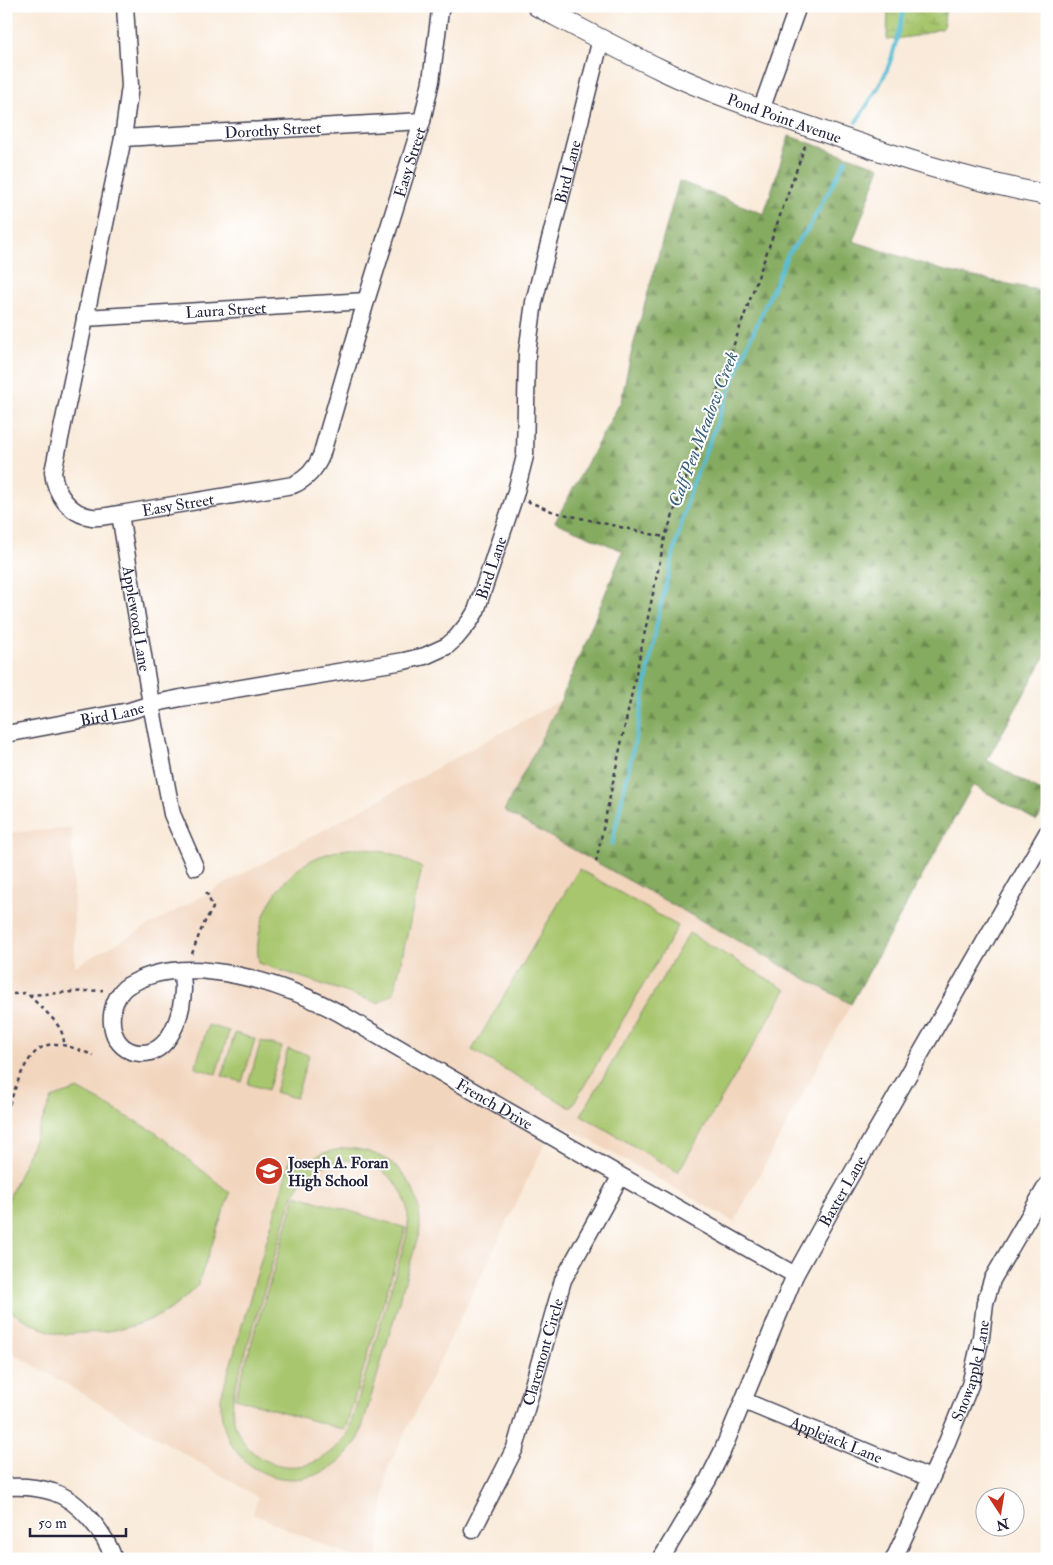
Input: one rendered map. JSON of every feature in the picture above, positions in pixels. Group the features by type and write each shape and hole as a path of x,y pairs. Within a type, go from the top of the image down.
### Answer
{"main road":[{"name":"Pond Point Avenue","path":"537,6 664,71 761,110 952,173 991,184 1047,195"}],"street":[{"name":"Easy Street","path":"125,6 130,86 123,138 53,472 55,487 64,501 82,514 94,517 293,485 309,475 321,456 366,301 422,121 431,81 442,6"},
{"path":"761,110 798,6"},
{"name":"Bird Lane","path":"6,734 129,712 151,704 404,661 438,651 456,638 476,611 515,495 525,456 527,353 534,302 600,39"},
{"name":"Dorothy Street","path":"123,138 422,121"},
{"name":"Laura Street","path":"86,318 366,301"},
{"name":"Applewood Lane","path":"120,514 151,704 172,814 196,867"},
{"name":"Baxter Lane","path":"660,1559 708,1480 744,1401 795,1275 840,1193 1047,833"},
{"name":"French Drive","path":"182,971 183,991 177,1017 166,1042 154,1052 131,1052 124,1049 115,1036 113,1026 113,1014 119,994 135,982 151,975 165,972 182,971 206,970 232,974 292,991 334,1011 620,1177 795,1275"},
{"name":"Claremont Circle","path":"473,1530 514,1448 563,1280 620,1177"},
{"name":"Snowapple Lane","path":"894,1559 943,1452 970,1385 981,1338 985,1303 992,1280 1047,1185"},
{"name":"Applejack Lane","path":"744,1401 930,1478"},
{"path":"6,1487 30,1487 53,1492 65,1498 94,1523 108,1544 114,1559"}],"path":[{"path":"596,862 664,537 812,128"},
{"path":"515,495 554,512 664,537"},
{"path":"192,954 201,936 200,929 213,908 206,891"},
{"path":"12,994 24,993 28,995 103,990"},
{"path":"28,995 61,1029 64,1037 64,1046"},
{"path":"6,1112 21,1076 34,1053 48,1045 64,1046 93,1054"}],"shaded area":[{"name":"Joseph A. Foran High School","path":"561,700 504,811 851,1004 734,1222 556,1121 387,1470 377,1559 356,1559 253,1514 258,1497 6,1349 6,830 7,833 72,828 75,966"}],"green space":[{"path":"888,6 946,6 943,28 916,36 887,40"},
{"path":"789,136 880,167 853,241 945,271 1047,292 1047,653 987,760 1047,795 1047,804 1037,821 973,785 851,1004 504,811 561,700 623,551 555,522 621,401 632,350 679,181 764,214"},
{"path":"364,848 394,854 422,868 394,993 378,1003 259,963 258,943 264,915 279,888 289,877 313,859 345,849"},
{"path":"579,869 678,926 571,1108 472,1050"},
{"path":"689,933 786,990 678,1172 581,1115"},
{"path":"208,1025 229,1031 216,1074 195,1068"},
{"path":"235,1033 255,1039 242,1082 222,1076"},
{"path":"261,1041 282,1047 268,1090 248,1084"},
{"path":"288,1049 309,1055 296,1098 275,1092"},
{"path":"78,1089 155,1132 230,1193 198,1284 187,1296 161,1314 133,1326 102,1332 58,1334 39,1327 6,1309 6,1205 52,1098"},
{"path":"345,1148 362,1150 390,1162 410,1183 416,1197 420,1230 359,1438 341,1460 319,1474 295,1479 272,1476 251,1466 234,1449 224,1426 221,1397 292,1154 303,1158 302,1165 323,1153","holes":["346,1160 362,1162 375,1167 396,1184 403,1195 407,1208 408,1222 406,1238 348,1433 331,1452 311,1463 291,1466 271,1463 253,1453 240,1437 233,1416 234,1391 293,1195 309,1175 322,1167"]},
{"path":"296,1195 406,1228 345,1430 235,1398"}],"waterway":[{"name":"Calf Pen Meadow Creek","path":"856,122 889,65 905,6"},
{"name":"Calf Pen Meadow Creek","path":"612,844 639,722 659,612 689,494 742,358 788,254 808,229 846,160"}],"place":[{"name":"Joseph A. Foran High School","path":"269,1171"}]}
